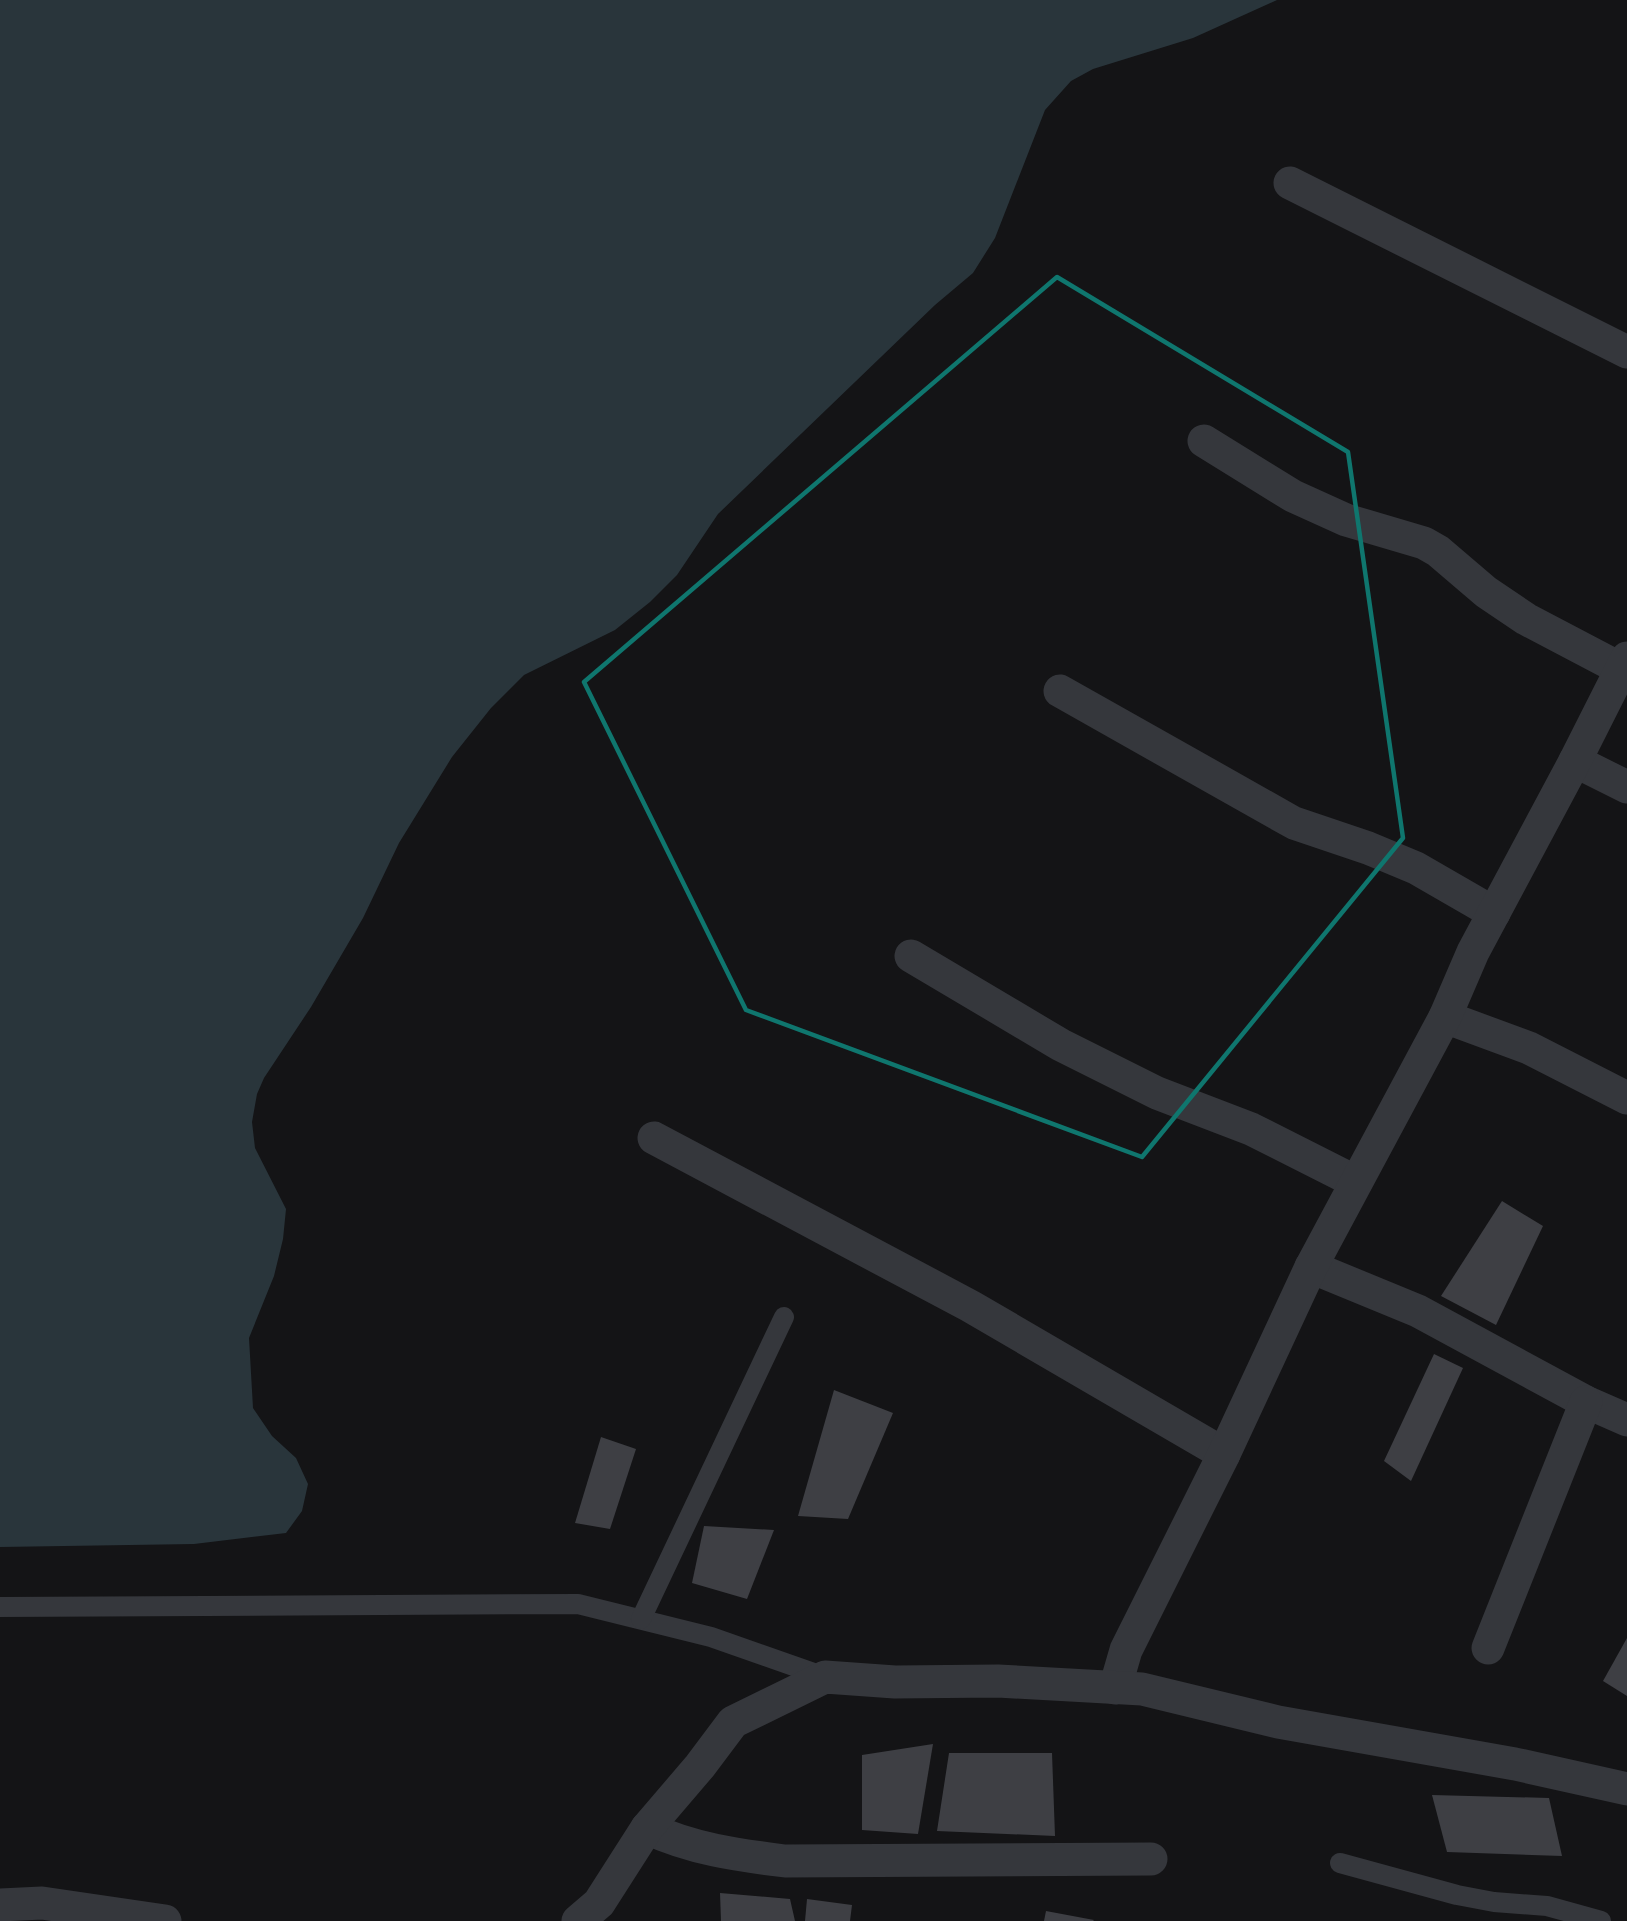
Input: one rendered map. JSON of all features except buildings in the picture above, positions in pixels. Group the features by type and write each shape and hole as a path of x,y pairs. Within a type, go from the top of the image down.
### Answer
{"street":[{"path":"1290,183 1627,352"},
{"path":"1115,1688 1125,1650 1224,1454 1311,1267 1444,1017 1473,951 1575,761 1624,664 1526,619 1486,592 1438,550 1424,543 1346,520 1293,496 1204,441"},
{"path":"1060,691 1294,823 1368,848 1416,868 1494,913"},
{"path":"1575,761 1627,787"},
{"path":"912,956 1061,1045 1157,1093 1251,1128 1356,1182"},
{"path":"1444,1017 1529,1048 1627,1098"},
{"path":"654,1138 970,1305 1224,1454"},
{"path":"1311,1267 1418,1311 1586,1402 1627,1420"},
{"path":"1488,1648 1586,1402"},
{"path":"578,1921 599,1903 647,1828 700,1766 733,1722 825,1677 896,1682 998,1681 1142,1689 1278,1722 1515,1764 1627,1789"},
{"path":"647,1828 688,1845 728,1854 785,1861 1151,1859"},
{"path":"0,1905 42,1903 165,1921"}],"lane":[{"path":"641,1619 784,1317"},
{"path":"0,1607 578,1604 711,1637 825,1677"},
{"path":"1340,1863 1457,1896 1494,1902 1547,1906 1601,1921"}],"highlighted area":[{"path":"1057,277 1348,452 1403,838 1142,1157 746,1010 584,682"}],"shaded area":[{"path":"0,0 1277,0 1193,38 1093,69 1071,81 1045,110 995,238 973,273 935,305 718,514 677,575 650,602 615,630 524,675 491,708 452,757 399,843 363,918 311,1007 264,1078 257,1094 252,1122 255,1148 286,1209 283,1239 274,1276 249,1338 253,1408 272,1436 296,1458 308,1484 302,1511 286,1533 194,1544 0,1547"}]}
